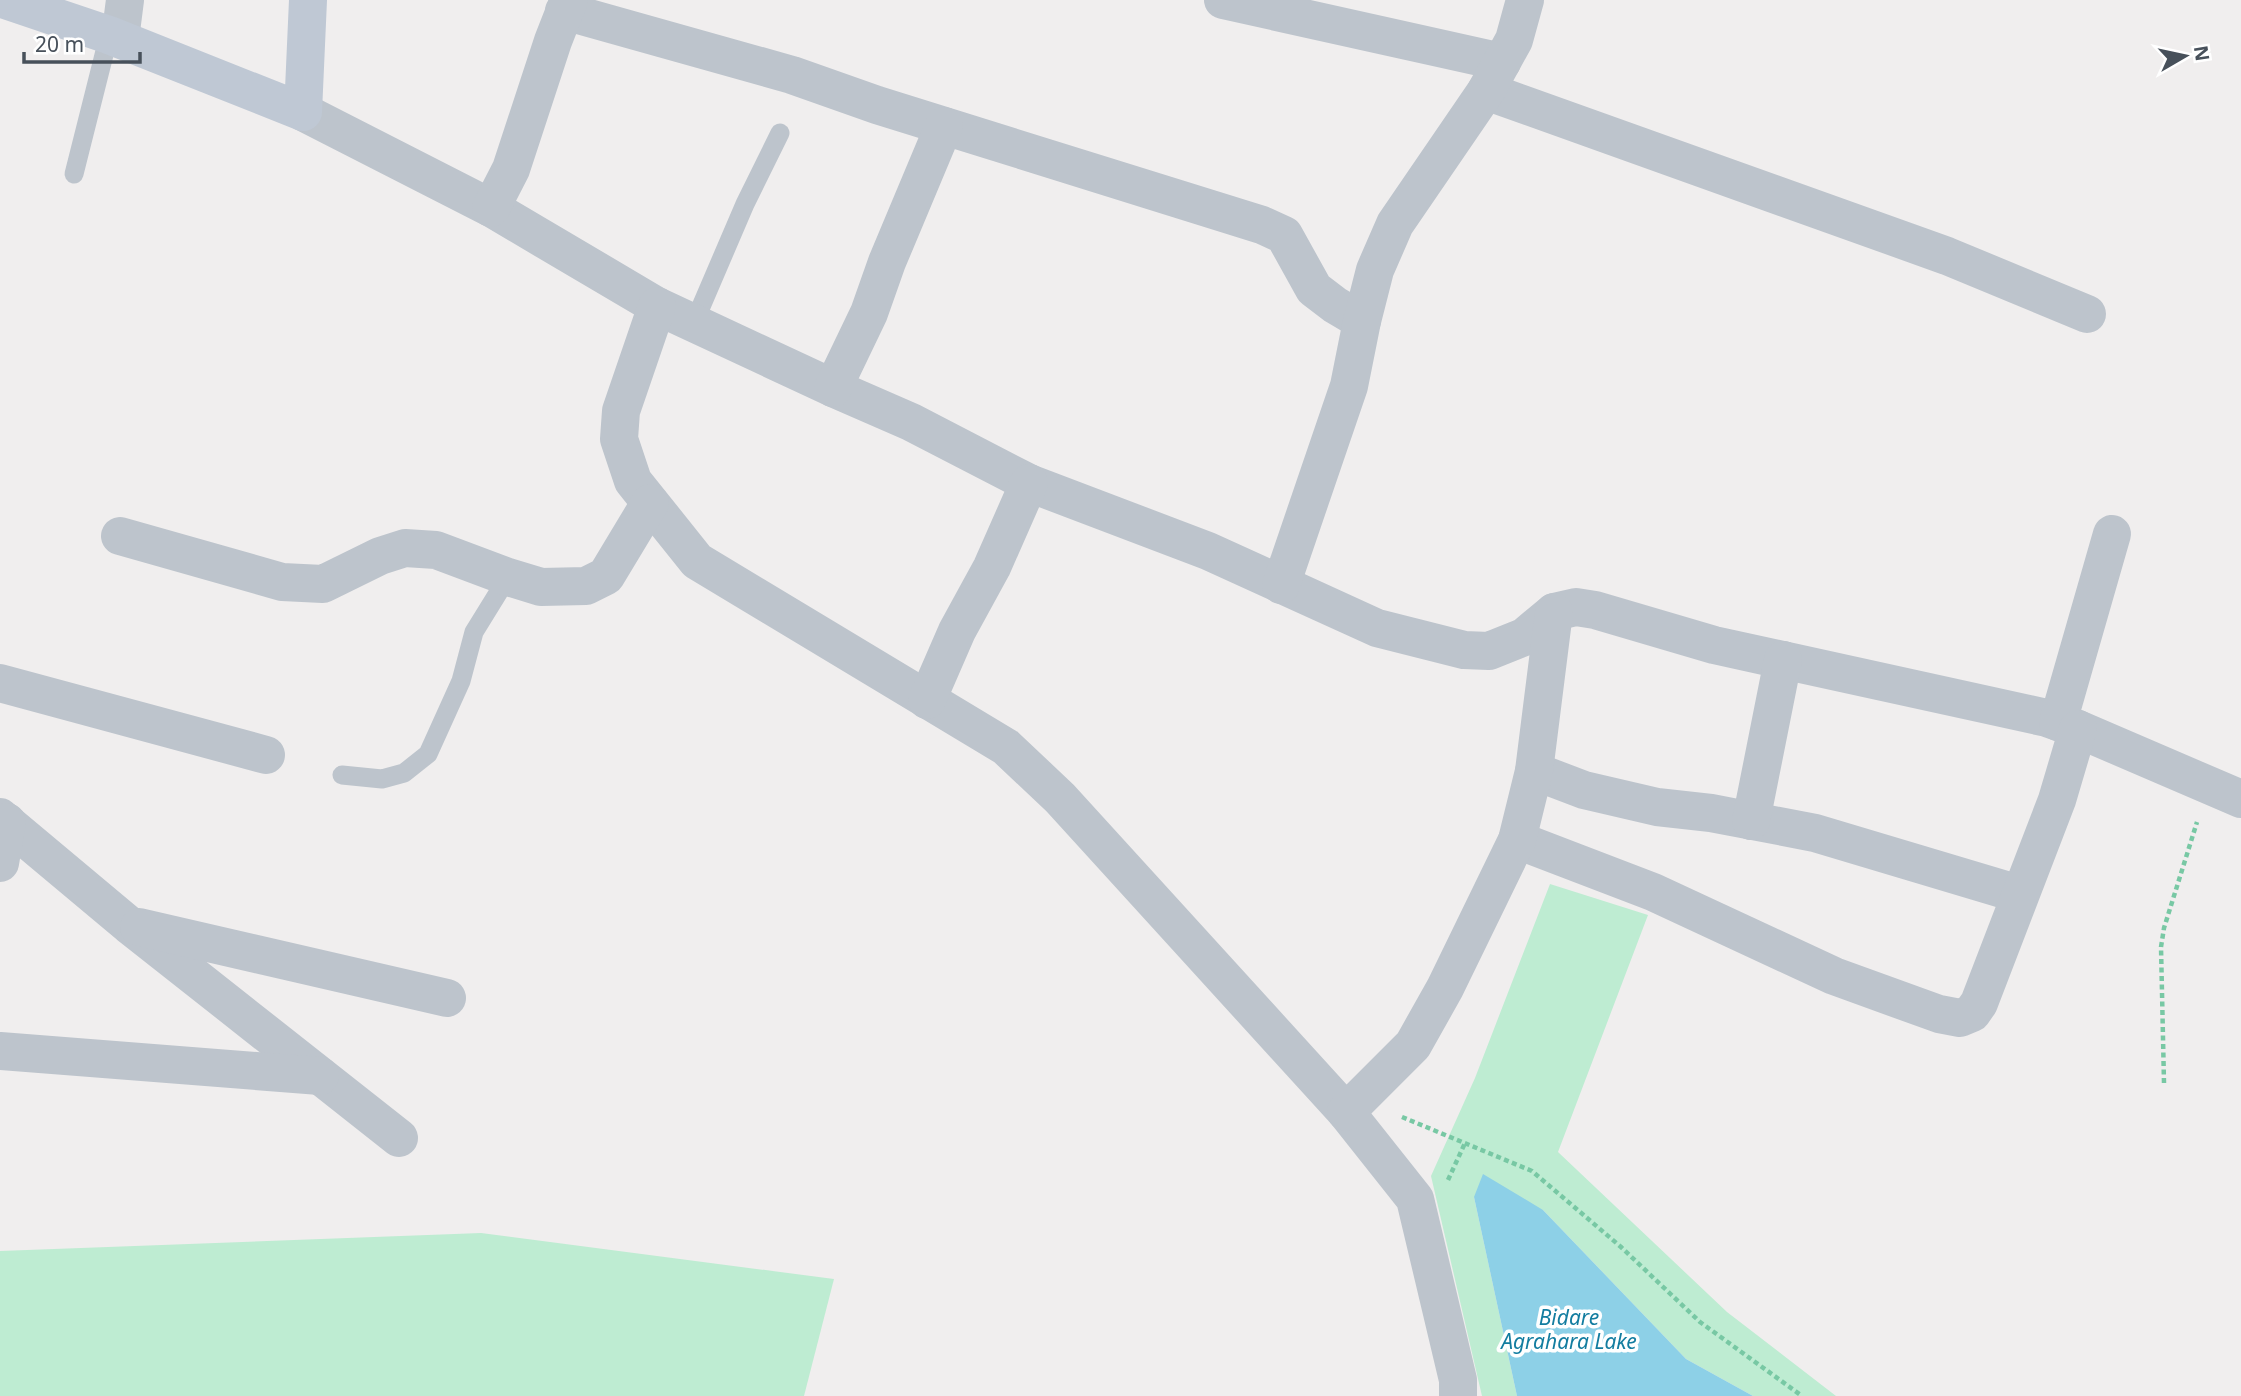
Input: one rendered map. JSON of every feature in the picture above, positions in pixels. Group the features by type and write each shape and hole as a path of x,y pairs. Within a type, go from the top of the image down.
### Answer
{"street":[{"path":"5,0 115,37 303,112 491,208 657,306 911,422 1028,483 1208,551 1377,628 1464,650 1489,651 1524,637 1554,612 1576,607 1595,610 1714,645 2068,725 2225,792"},
{"path":"115,37 125,0"},
{"path":"303,112 308,0"},
{"path":"1223,0 1494,77 2087,314"},
{"path":"1281,586 1349,386 1375,270 1395,224 1494,77 1514,40 1524,0"},
{"path":"491,208 511,169 567,6 1262,225 1284,235 1314,289 1362,321"},
{"path":"834,388 869,313 891,252 944,126"},
{"path":"657,306 621,411 619,439 633,481 697,561 1006,747 1060,798 1353,1106 1415,1199 1458,1380 1458,1396"},
{"path":"927,700 957,631 992,567 1028,483"},
{"path":"120,536 282,582 323,584 380,556 405,548 436,550 541,587 586,586 606,576 650,503"},
{"path":"1517,841 1653,892 1834,976 1939,1014 1960,1018 1972,1013 1979,1003 2056,800 2068,725 2112,534"},
{"path":"1353,1106 1398,1062 1418,1037 1446,988 1517,841 1534,771 1554,612"},
{"path":"1751,821 1783,660"},
{"path":"0,683 266,755"},
{"path":"1534,771 1584,790 1657,807 1711,813 1815,833 2020,894"},
{"path":"0,863 3,820"},
{"path":"3,820 129,925 399,1138"},
{"path":"129,925 447,999"},
{"path":"0,1051 320,1076"}],"lane":[{"path":"74,174 115,37"},
{"path":"694,323 745,204 780,133"},
{"path":"342,775 382,779 404,773 428,754 461,681 474,632 508,577"}],"path":[{"path":"2164,1083 2161,947 2164,928 2225,792"},
{"path":"1353,1106 1532,1171 1621,1247 1700,1322 1802,1396"}],"green space":[{"path":"1550,884 1648,915 1558,1152 1727,1312 1836,1396 1753,1396 1686,1359 1543,1210 1474,1197 1517,1396 1482,1396 1431,1176 1475,1078"},
{"path":"481,1233 834,1279 804,1396 0,1396 0,1251"}],"water":[{"name":"Bidare Agrahara Lake","path":"1483,1174 1543,1210 1686,1359 1753,1396 1517,1396 1474,1197"}]}
